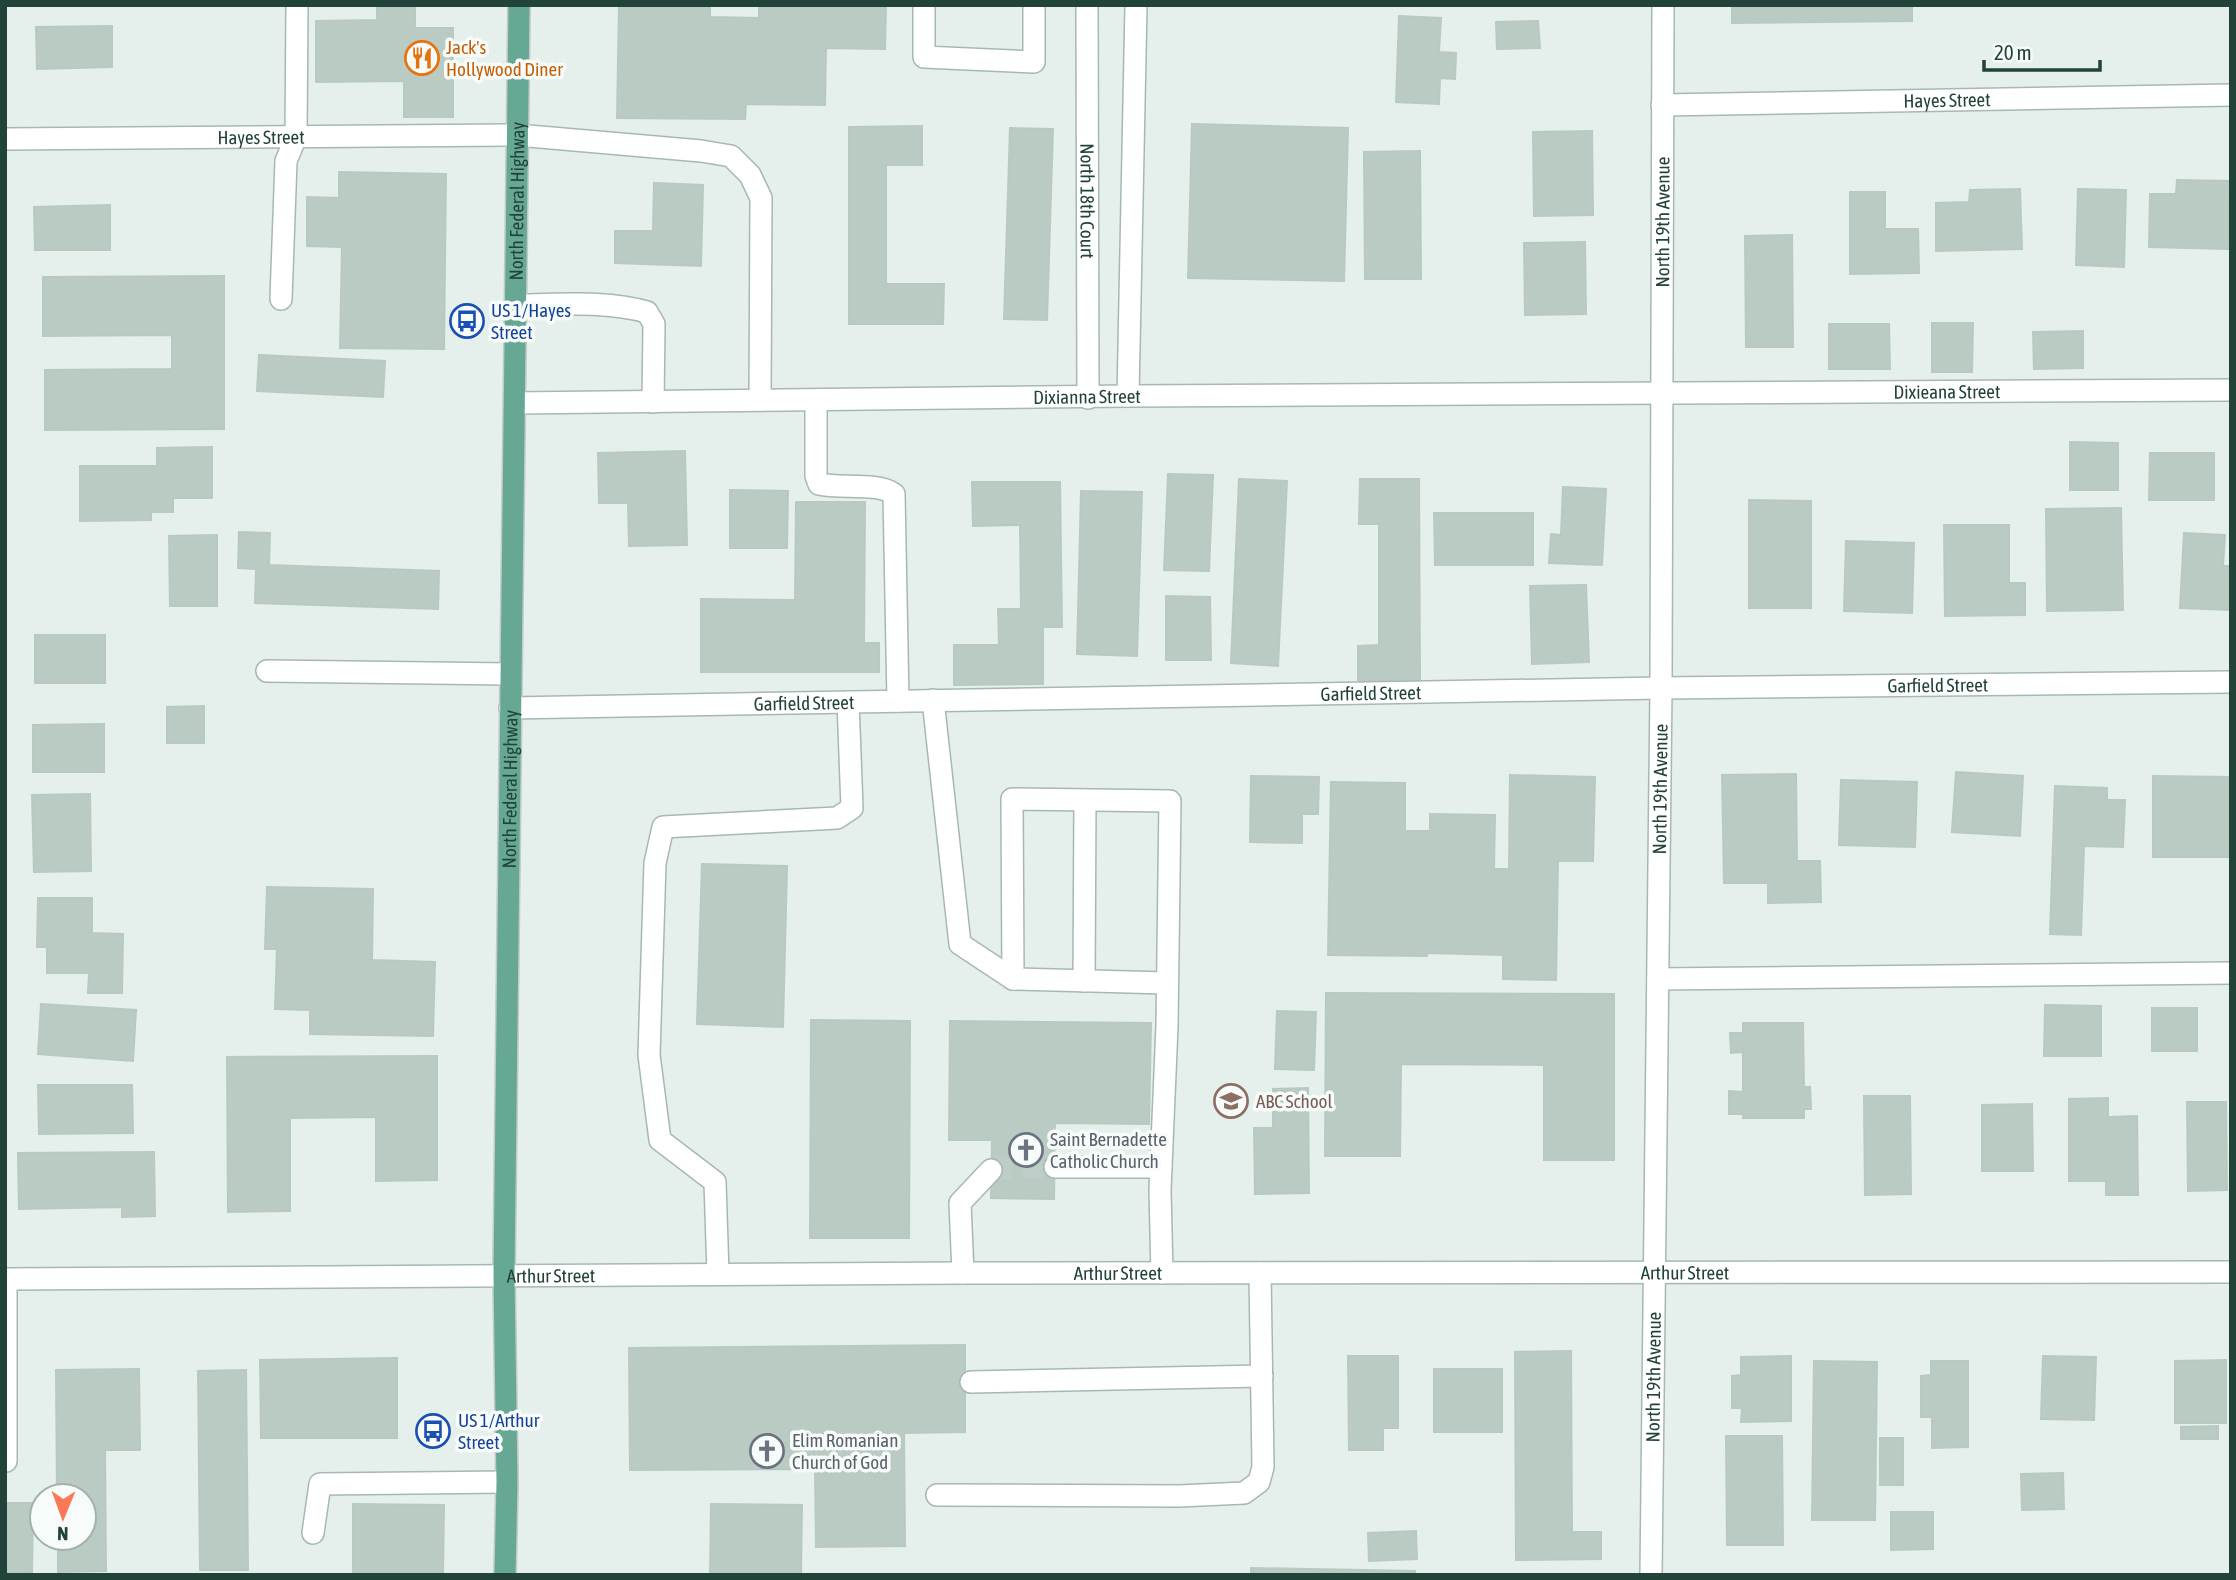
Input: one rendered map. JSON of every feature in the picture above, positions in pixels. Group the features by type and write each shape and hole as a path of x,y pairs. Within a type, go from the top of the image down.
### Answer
{"main road":[{"name":"North Federal Highway","path":"505,1575 507,1482 504,1275 519,5"}],"street":[{"path":"925,5 924,57 1034,62 1034,5"},
{"name":"North 18th Court","path":"1087,5 1088,398"},
{"path":"1128,396 1136,5"},
{"name":"North 19th Avenue","path":"1651,1575 1661,688 1663,5"},
{"path":"281,299 286,161 296,137 297,12"},
{"name":"Hayes Street","path":"1662,105 2231,95"},
{"name":"Hayes Street","path":"5,139 517,135 732,156 750,174 761,198 760,400"},
{"path":"516,305 601,304 631,307 647,312 654,324 653,402"},
{"name":"Dixieana Street","path":"1660,393 2231,390"},
{"name":"Dixianna Street","path":"515,403 1660,393"},
{"path":"816,400 816,477 819,484 834,488 886,488 894,494 898,701"},
{"path":"267,671 510,674"},
{"name":"Garfield Street","path":"510,708 1661,688 2231,682"},
{"path":"933,701 960,944 1013,979 1167,983"},
{"path":"718,1274 715,1182 660,1140 649,1055 657,851 663,827 837,818 852,808 848,702"},
{"path":"1013,979 1012,799 1170,801 1161,1167 1163,1273"},
{"path":"1084,800 1084,981"},
{"path":"1658,979 2231,974"},
{"path":"1055,1167 1161,1167"},
{"path":"962,1273 960,1203 991,1170"},
{"name":"Arthur Street","path":"6,1279 962,1273 2231,1272"},
{"path":"937,1495 1179,1496 1244,1493 1259,1482 1262,1467 1260,1273"},
{"path":"6,1279 6,1461"},
{"path":"971,1382 1262,1376"},
{"path":"313,1533 320,1484 507,1482"}],"building":[{"path":"377,5 415,5 415,28 453,28 453,117 404,117 404,81 316,82 316,21 377,20"},
{"path":"710,5 710,17 759,18 759,5 886,5 885,49 826,48 825,105 746,104 745,119 617,118 619,6"},
{"path":"1732,5 1912,5 1912,21 1732,23"},
{"path":"1399,16 1441,18 1439,52 1456,53 1455,79 1440,78 1439,104 1396,102"},
{"path":"1538,21 1540,48 1497,49 1496,22"},
{"path":"112,26 112,67 37,69 36,27"},
{"path":"1192,124 1348,128 1344,281 1188,278"},
{"path":"922,126 922,165 886,165 886,284 944,284 943,324 849,324 849,127"},
{"path":"1010,128 1053,129 1047,320 1004,319"},
{"path":"1592,131 1593,215 1534,216 1533,132"},
{"path":"1420,151 1421,279 1365,279 1364,152"},
{"path":"339,172 446,174 444,349 340,348 342,247 307,246 307,197 339,198"},
{"path":"2177,180 2230,181 2228,249 2149,247 2150,194 2176,194"},
{"path":"654,183 703,185 701,266 615,263 615,231 653,231"},
{"path":"2020,189 2022,249 1936,251 1936,203 1969,202 1970,190"},
{"path":"2078,189 2126,190 2124,267 2076,265"},
{"path":"1850,192 1885,192 1885,229 1918,229 1919,273 1850,274"},
{"path":"110,205 110,250 35,250 34,207"},
{"path":"1792,235 1793,347 1746,347 1745,236"},
{"path":"1585,242 1586,314 1525,315 1524,243"},
{"path":"224,276 224,429 45,430 45,370 172,369 172,335 43,336 43,277"},
{"path":"1932,323 1973,323 1972,372 1932,372"},
{"path":"1829,324 1889,324 1890,369 1829,369"},
{"path":"2083,331 2083,368 2034,369 2033,332"},
{"path":"259,355 385,361 383,397 257,391"},
{"path":"2070,442 2118,443 2118,490 2070,490"},
{"path":"212,447 212,498 173,498 173,512 151,512 151,520 80,521 80,466 157,466 157,448"},
{"path":"685,451 687,545 629,546 628,503 599,503 598,453"},
{"path":"2150,453 2214,453 2214,500 2149,500"},
{"path":"1168,474 1213,475 1209,571 1164,570"},
{"path":"1239,479 1287,481 1278,666 1231,663"},
{"path":"1360,479 1419,479 1420,682 1358,682 1358,646 1379,645 1379,524 1359,524"},
{"path":"972,482 1060,482 1062,627 1043,627 1043,684 954,685 954,645 999,645 998,609 1021,609 1020,525 973,526"},
{"path":"1563,487 1606,489 1602,565 1549,563 1551,534 1561,535"},
{"path":"730,490 788,491 787,548 730,548"},
{"path":"1081,491 1142,492 1137,656 1077,654"},
{"path":"1749,500 1811,501 1811,608 1749,608"},
{"path":"796,502 865,502 864,643 879,643 879,672 701,672 701,599 795,600"},
{"path":"2121,508 2123,610 2047,611 2046,509"},
{"path":"1434,513 1533,513 1533,565 1435,565"},
{"path":"1944,525 2009,525 2009,583 2025,583 2025,615 1945,616"},
{"path":"239,532 270,533 269,565 439,571 438,609 255,603 256,569 238,568"},
{"path":"2184,533 2225,535 2223,566 2231,566 2231,610 2180,608"},
{"path":"217,535 217,606 170,606 169,536"},
{"path":"1846,541 1914,543 1912,613 1844,611"},
{"path":"1586,585 1589,662 1532,664 1530,586"},
{"path":"1166,596 1210,597 1211,660 1166,660"},
{"path":"35,635 105,635 105,683 35,683"},
{"path":"204,706 204,743 167,743 167,707"},
{"path":"104,724 104,772 33,772 33,725"},
{"path":"1956,772 2023,776 2020,836 1952,832"},
{"path":"1796,774 1797,861 1820,861 1821,902 1768,903 1768,883 1724,883 1722,775"},
{"path":"1510,775 1595,777 1593,861 1558,861 1556,980 1503,979 1503,955 1328,955 1331,782 1405,783 1405,831 1430,831 1430,814 1495,815 1494,869 1509,869"},
{"path":"1251,776 1319,777 1318,814 1302,814 1302,843 1250,842"},
{"path":"2153,776 2231,777 2231,857 2153,857"},
{"path":"1841,780 1917,782 1915,847 1839,845"},
{"path":"2055,786 2107,788 2107,800 2125,800 2123,847 2084,846 2081,935 2050,934"},
{"path":"90,794 91,871 34,872 32,795"},
{"path":"702,864 787,866 783,1027 697,1024"},
{"path":"267,887 373,889 372,960 435,962 433,1036 310,1034 310,1010 275,1009 277,949 265,949"},
{"path":"38,898 92,898 92,933 123,934 122,993 88,993 89,973 47,973 47,947 37,947"},
{"path":"1326,993 1614,994 1614,1160 1544,1160 1544,1065 1401,1064 1400,1156 1325,1156"},
{"path":"41,1004 136,1010 133,1061 38,1054"},
{"path":"2045,1005 2101,1006 2101,1056 2044,1056"},
{"path":"2152,1008 2197,1008 2197,1051 2152,1051"},
{"path":"1277,1011 1316,1012 1314,1070 1275,1069"},
{"path":"811,1020 910,1021 909,1238 810,1238"},
{"path":"950,1021 1151,1023 1149,1124 1055,1123 1054,1199 991,1198 992,1140 949,1140"},
{"path":"1743,1023 1803,1023 1804,1087 1810,1087 1811,1109 1804,1109 1804,1118 1743,1118 1743,1114 1729,1114 1729,1091 1743,1092 1743,1052 1731,1053 1730,1033 1743,1033"},
{"path":"437,1056 437,1180 376,1181 376,1117 290,1118 290,1211 228,1212 227,1057"},
{"path":"38,1085 132,1085 133,1133 39,1134"},
{"path":"1308,1088 1309,1193 1255,1194 1254,1128 1273,1128 1273,1089"},
{"path":"1864,1096 1910,1096 1911,1194 1865,1195"},
{"path":"2108,1098 2108,1117 2137,1116 2138,1195 2106,1195 2106,1181 2069,1181 2069,1099"},
{"path":"2187,1102 2226,1102 2227,1190 2188,1191"},
{"path":"2032,1104 2033,1171 1982,1171 1982,1105"},
{"path":"154,1152 155,1216 122,1217 122,1207 19,1209 18,1153"},
{"name":"Elim Romanian Church of God","path":"965,1345 965,1432 904,1433 905,1546 816,1547 815,1469 630,1470 629,1348"},
{"path":"1571,1351 1572,1532 1601,1532 1601,1559 1516,1560 1515,1352"},
{"path":"1348,1356 1398,1356 1398,1428 1383,1428 1383,1450 1349,1450"},
{"path":"1791,1356 1791,1421 1741,1422 1742,1408 1732,1408 1732,1376 1741,1375 1741,1357"},
{"path":"2043,1356 2096,1357 2094,1420 2041,1419"},
{"path":"397,1358 397,1438 261,1438 260,1360"},
{"path":"2226,1360 2226,1423 2175,1423 2175,1361"},
{"path":"1814,1361 1877,1362 1875,1520 1812,1520"},
{"path":"1931,1361 1968,1361 1968,1447 1932,1448 1932,1417 1921,1417 1921,1376 1931,1375"},
{"path":"139,1369 140,1450 105,1450 106,1571 58,1572 58,1552 98,1552 98,1482 57,1482 56,1370"},
{"path":"1434,1369 1502,1369 1502,1432 1434,1432"},
{"path":"246,1370 248,1570 200,1570 198,1371"},
{"path":"2218,1426 2218,1439 2181,1439 2181,1427"},
{"path":"1726,1436 1782,1436 1783,1545 1727,1545"},
{"path":"1880,1438 1903,1438 1903,1485 1880,1485"},
{"path":"2063,1473 2064,1509 2022,1510 2021,1474"},
{"path":"5,1503 28,1503 28,1552 32,1552 32,1572 5,1572"},
{"path":"353,1504 444,1505 443,1575 353,1575"},
{"path":"711,1504 802,1505 801,1575 710,1575"},
{"path":"1891,1512 1933,1512 1933,1549 1891,1550"},
{"path":"1416,1531 1417,1559 1369,1561 1368,1533"},
{"path":"1251,1568 1415,1571 1415,1575 1251,1575"}],"tunnel":[{"path":"991,1170 1055,1167"}],"place":[{"name":"Jack's Hollywood Diner","path":"422,58"},
{"name":"US 1/Hayes Street","path":"467,321"},
{"name":"ABC School","path":"1231,1101"},
{"name":"Saint Bernadette Catholic Church","path":"1026,1150"},
{"name":"US 1/Arthur Street","path":"433,1431"},
{"name":"Elim Romanian Church of God","path":"767,1451"}]}
